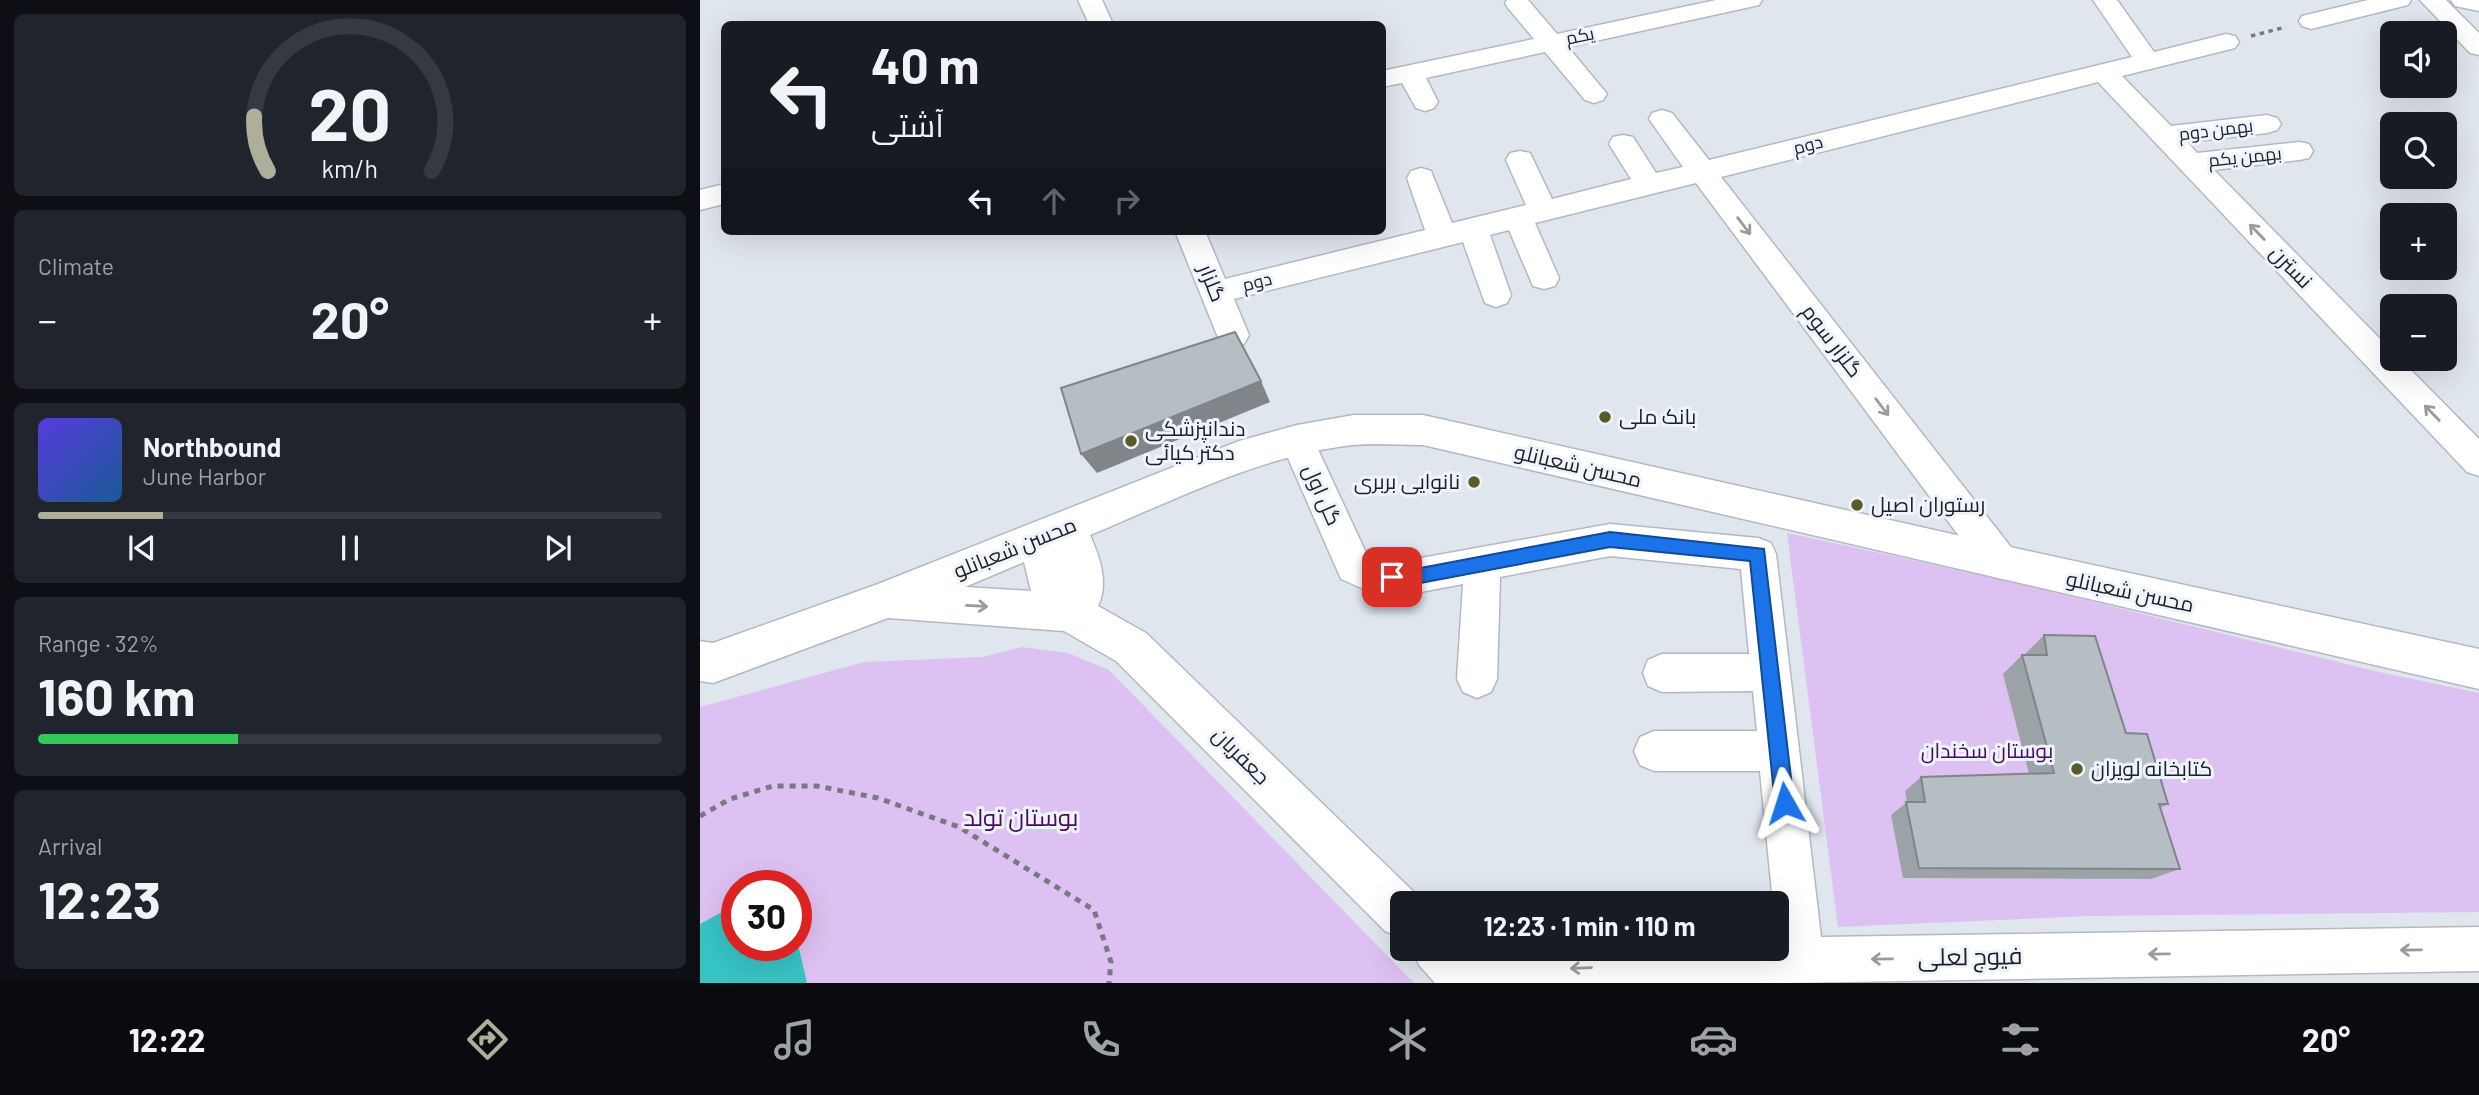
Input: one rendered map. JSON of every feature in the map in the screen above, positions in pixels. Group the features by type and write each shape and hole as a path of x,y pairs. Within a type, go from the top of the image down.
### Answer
{"main road":[{"path":"2464,0 2479,3"},
{"name":"محسن شعبانلو","path":"700,661 713,663 885,600 1238,457 1297,439 1354,430 1423,430 2001,563 2479,669"},
{"path":"1055,531 1041,548 1054,603 1060,610 1070,612"},
{"path":"885,600 1070,612"},
{"name":"جعفریان","path":"1070,612 1131,647 1390,902"}],"street":[{"name":"یکم","path":"1386,78 1750,0"},
{"path":"2105,0 2148,61"},
{"path":"2311,21 2399,0"},
{"path":"2432,0 2479,47"},
{"path":"2464,0 2479,15"},
{"path":"1517,3 1594,94"},
{"name":"دوم","path":"1217,292 2225,42"},
{"path":"1410,72 1425,102"},
{"name":"نسترن","path":"2103,72 2479,462"},
{"name":"گلزار سوم","path":"1662,119 2001,563"},
{"name":"بهمن دوم","path":"2164,136 2267,124"},
{"path":"1623,144 1649,185"},
{"name":"بهمن یکم","path":"2190,163 2299,151"},
{"path":"1520,160 1544,278"},
{"path":"1421,178 1442,236"},
{"path":"700,200 721,195"},
{"path":"1473,228 1496,295"},
{"name":"گلزار","path":"1193,235 1233,335"},
{"name":"گل اول","path":"1297,439 1354,567 1375,577 1410,577 1482,564"},
{"path":"1477,679 1482,564 1610,540 1758,554 1779,751 1828,967"},
{"path":"1662,673 1771,672"},
{"path":"1654,751 1779,751"},
{"name":"فیوج لعلی","path":"1455,968 1627,975 1828,967 2216,968 2479,949"}],"path":[{"path":"2225,42 2311,21"},
{"path":"700,816 730,799 773,786 817,786 878,798 959,827 1094,910 1111,962 1109,983"}],"green space":[{"name":"بوستان سخندان","path":"1787,533 1996,578 2379,672 2479,693 2479,912 2091,916 1838,927"},
{"name":"بوستان تولد","path":"1022,647 1068,653 1109,670 1414,983 700,983 700,707 864,662 982,657"}],"water":[{"path":"721,913 721,961 802,961 807,983 700,983 700,924"}],"building":[{"path":"1235,332 1261,381 1081,454 1061,388"},
{"name":"کتابخانه لویزان","path":"2044,635 2095,636 2126,733 2147,734 2168,804 2159,804 2180,869 1919,868 1906,802 1925,802 1921,777 2054,773 2022,655 2047,655"}],"place":[{"name":"بانک ملی","path":"1605,417"},
{"name":"دندانپزشکی دکتر کیائی","path":"1131,441"},
{"name":"نانوایی بربری","path":"1474,482"},
{"name":"رستوران اصیل","path":"1857,505"},
{"name":"کتابخانه لویزان","path":"2077,769"}],"route":[{"path":"1392,577 1410,577 1610,540 1758,554 1785,803"}]}
